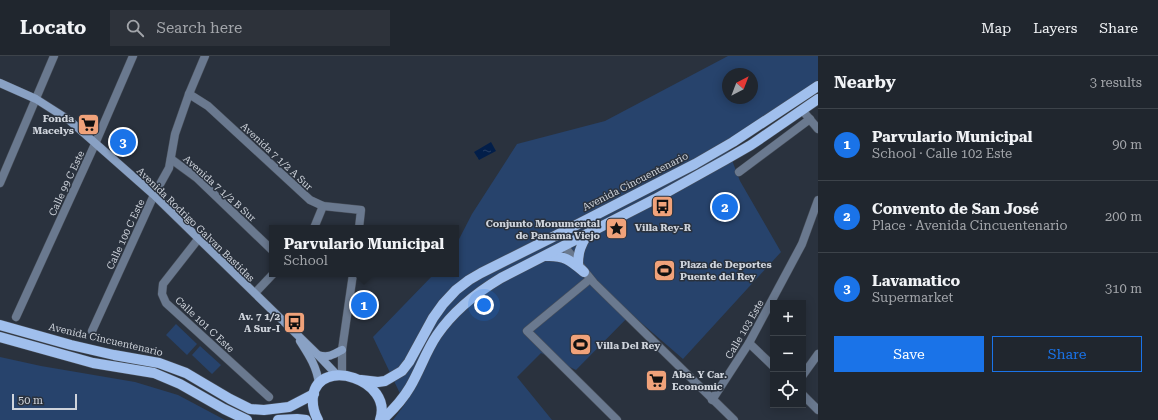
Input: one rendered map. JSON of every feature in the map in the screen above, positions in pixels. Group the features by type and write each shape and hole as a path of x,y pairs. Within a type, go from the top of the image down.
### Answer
{"main road":[{"name":"Avenida Cincuentenario","path":"339,375 378,382 385,381 402,371 433,318 456,290 481,272 695,164 733,142 818,86"},
{"path":"382,420 394,408 410,387 436,336 455,312 480,290 655,199 725,160 751,145 818,99"},
{"path":"584,272 578,252 588,233"},
{"path":"456,290 492,274 546,246 564,246"},
{"path":"544,257 556,256 564,258 584,272"},
{"name":"Avenida Cincuentenario","path":"0,325 71,345 159,363 186,373 230,399 250,408 264,410 289,407 314,394"},
{"path":"0,337 93,362 154,373 180,384 247,420"},
{"path":"318,420 313,407 314,394 319,384 326,378 339,375"},
{"path":"361,380 372,388 379,397 382,407 382,420"},
{"path":"278,420 306,420"}],"street":[{"path":"0,183 54,56"},
{"name":"Calle 99 C Este","path":"16,317 95,144 133,56"},
{"name":"Calle 100 C Este","path":"92,331 154,195 169,168 172,159 175,134 189,94 205,56"},
{"name":"Avenida Rodrigo Galvan Bastidas","path":"0,83 36,100 69,120 154,195 339,375"},
{"name":"Avenida 7 1/2 A Sur","path":"189,94 208,106 310,200 324,206 361,210 359,225"},
{"path":"802,110 818,129"},
{"path":"739,172 810,119"},
{"name":"Avenida 7 1/2 B Sur","path":"172,159 197,178 269,247"},
{"name":"Calle 103 Este","path":"712,400 749,343 802,244 818,200"},
{"path":"315,225 324,206"},
{"name":"Calle 101 C Este","path":"199,238 163,284 162,294 166,303 269,397"},
{"path":"564,246 584,272 712,400 734,420"},
{"path":"584,272 527,331 617,420"},
{"path":"255,294 270,277"},
{"path":"339,375 353,277"},
{"name":"Avenida Rodrigo Galvan Bastidas","path":"295,332 314,364 318,373 319,384"},
{"path":"749,343 770,363"},
{"path":"318,355 326,357 342,350"},
{"path":"805,372 818,354"},
{"path":"806,398 818,410"}],"shaded area":[{"name":"Conjunto Monumental de Panama Viejo","path":"728,56 818,56 818,80 792,99 725,142 740,181 781,252 683,359 631,314 576,370 541,353 517,377 552,420 393,420 405,404 373,337 431,277 459,277 459,239 472,214 517,144 605,121"},
{"path":"176,324 197,344 187,355 166,335"},
{"path":"200,346 221,365 212,374 192,355"},
{"path":"0,357 41,366 135,382 178,395 225,420 0,420"}],"water":[{"path":"491,142 496,151 479,160 474,152"}],"place":[{"name":"Fonda Macelys","path":"89,124"},
{"name":"Lavamatico","path":"123,142"},
{"name":"Villa Rey-R","path":"663,207"},
{"name":"Convento de San José","path":"725,207"},
{"name":"Conjunto Monumental de Panama Viejo","path":"616,229"},
{"name":"Plaza de Deportes Puente del Rey","path":"665,270"},
{"name":"Parvulario Municipal","path":"364,305"},
{"name":"Av. 7 1/2 A Sur-I","path":"295,322"},
{"name":"Villa Del Rey","path":"581,345"},
{"name":"Aba. Y Car. Economic","path":"656,380"}]}
